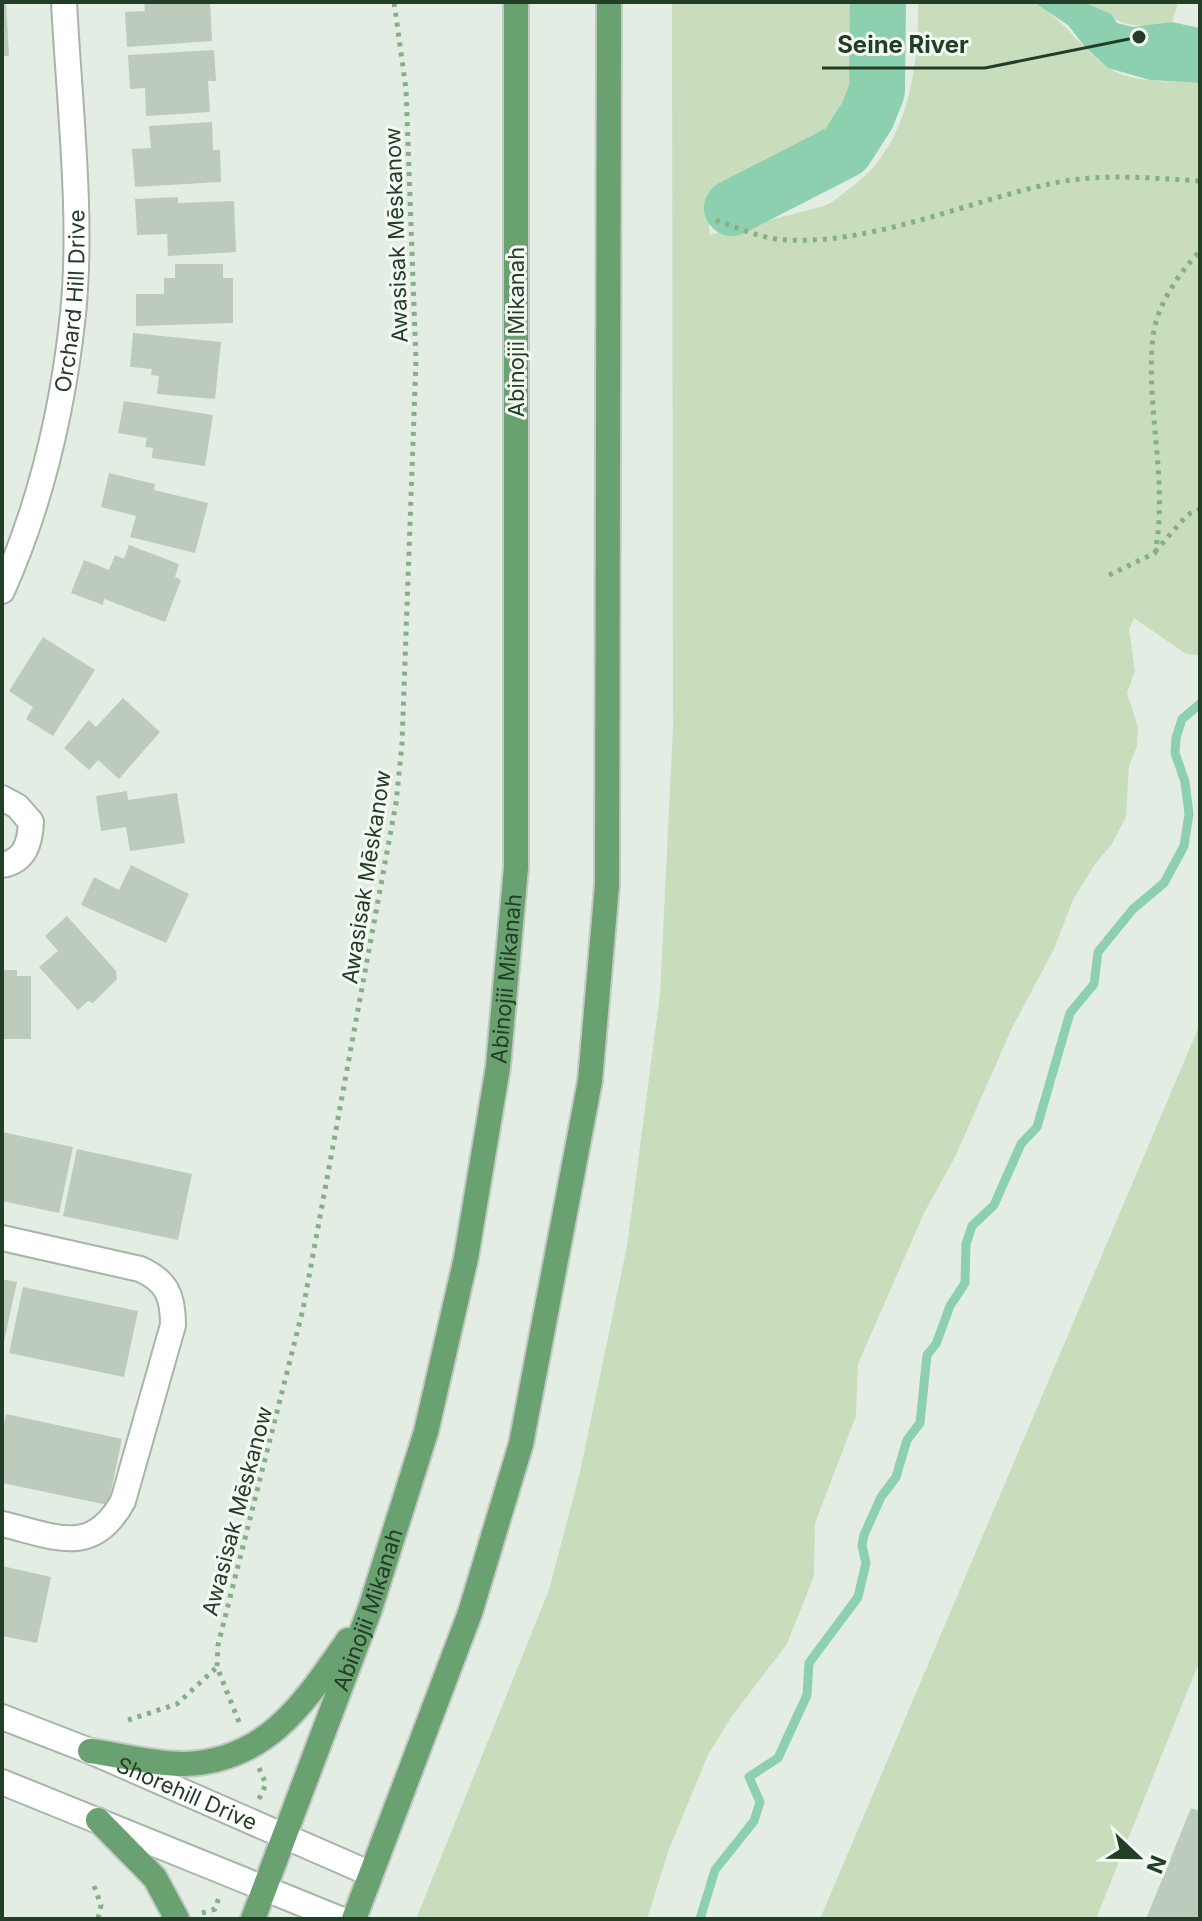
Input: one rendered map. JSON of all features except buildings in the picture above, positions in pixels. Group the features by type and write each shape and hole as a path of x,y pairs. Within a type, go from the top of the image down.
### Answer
{"main road":[{"name":"Abinojii Mikanah","path":"253,1919 370,1609 426,1432 456,1301 501,1037 516,868 516,2"},
{"path":"354,1919 470,1613 521,1444 590,1081 607,885 609,2"},
{"path":"90,1751 181,1764 224,1758 251,1746 304,1705 370,1609"},
{"path":"98,1820 155,1878 177,1919"}],"street":[{"name":"Orchard Hill Drive","path":"2,591 17,557 43,476 59,410 73,311 74,196 64,2"},
{"path":"2,798 17,806 31,822 25,852 16,861 2,865"},
{"path":"2,1238 140,1269 154,1275 165,1285 173,1300 173,1325 123,1501 111,1523 96,1535 79,1540 2,1524"},
{"name":"Shorehill Drive","path":"2,1717 90,1751 371,1874"},
{"path":"2,1782 340,1919"}],"path":[{"name":"Awasisak Mēskanow","path":"217,1667 218,1645 306,1295 398,788 416,360 406,89 394,2"},
{"path":"716,220 745,231 786,240 892,228 1055,183 1108,176 1200,181"},
{"path":"1155,553 1157,490 1153,335 1179,272 1200,251"},
{"path":"1109,575 1155,553 1187,515 1200,509"},
{"path":"128,1720 177,1704 217,1667 242,1728"},
{"path":"94,1886 101,1905 98,1919"}],"shaded area":[{"path":"672,2 871,2 870,77 862,110 854,127 842,144 726,201 722,189 706,197 710,235 823,206 869,172 885,152 906,105 916,54 918,2 1035,4 1056,19 1099,61 1119,73 1153,81 1200,83 1200,655 1186,654 1134,618 1129,629 1135,671 1127,693 1138,727 1137,747 1129,765 1126,817 1112,844 1095,864 1073,900 1054,949 1012,1028 955,1157 924,1213 858,1364 856,1416 815,1523 814,1576 787,1644 732,1716 708,1755 669,1849 647,1919 416,1919 549,1590 580,1472 627,1246 660,994 673,728"},
{"path":"1033,2 1083,2 1111,14 1117,23 1133,27 1172,22 1200,28 1200,83 1150,80 1108,68 1085,47 1068,25"},
{"path":"1083,2 1178,2 1172,22 1146,26 1116,20"},
{"path":"1200,1024 1200,1660 1096,1919 820,1919"}],"waterway":[{"path":"732,208 845,150 867,116 877,91 878,2"},
{"path":"700,1919 715,1870 754,1821 760,1802 749,1777 778,1758 807,1695 809,1663 858,1597 866,1563 862,1546 864,1535 881,1497 896,1477 907,1440 920,1423 927,1355 936,1344 950,1306 965,1283 966,1244 972,1226 994,1205 1021,1144 1037,1127 1070,1013 1094,984 1098,952 1133,909 1164,883 1184,846 1189,814 1185,782 1175,753 1176,738 1182,719 1200,704"}],"place":[{"name":"Seine River","path":"1139,37"}]}
